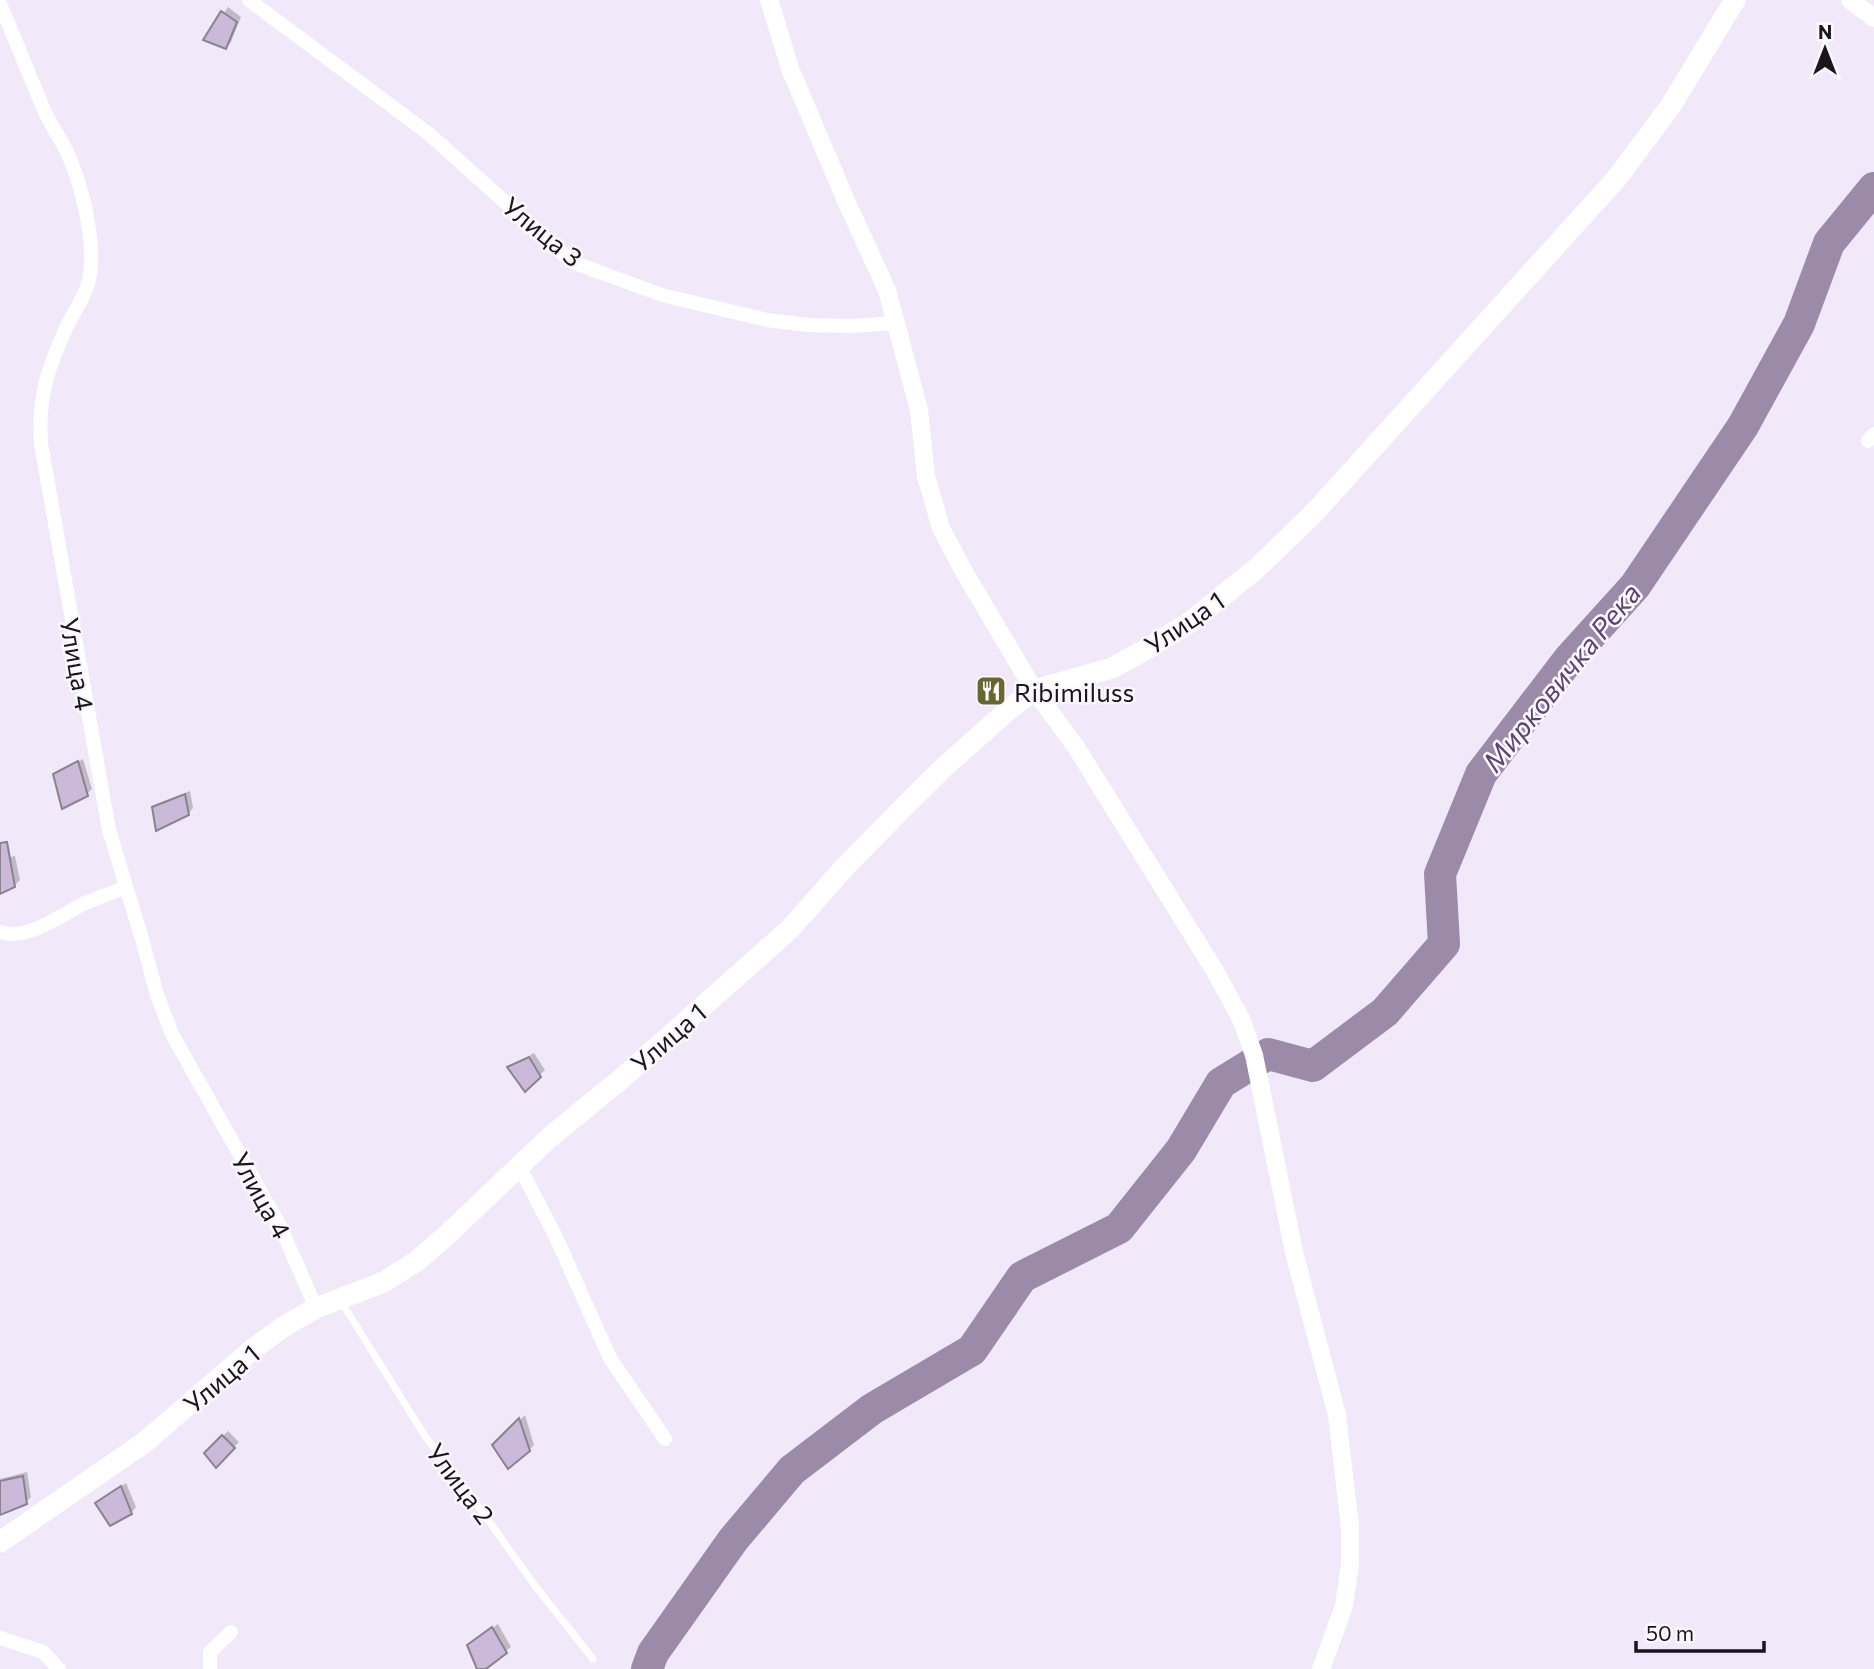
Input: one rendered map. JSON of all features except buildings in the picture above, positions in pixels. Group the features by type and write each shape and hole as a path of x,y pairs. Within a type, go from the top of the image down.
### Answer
{"main road":[{"name":"Улица 1","path":"0,1542 145,1442 253,1349 316,1307 384,1282 417,1261 519,1166 790,929 844,868 934,777 1034,690 1112,668 1189,624 1256,569 1314,513 1625,169 1670,107 1735,0"}],"street":[{"name":"Улица 3","path":"249,0 429,134 572,262 662,295 767,320 851,326 896,323"},
{"path":"769,0 791,71 846,203 887,289 919,410 929,488 942,528 963,570 1034,690 1076,747 1215,971 1241,1019 1254,1055 1294,1252 1337,1415 1350,1527 1350,1563 1344,1606 1321,1669"},
{"path":"1850,0 1874,18"},
{"name":"Улица 4","path":"1,8 46,114 70,157 87,221 92,261 87,287 67,326 48,374 41,397 40,431 108,830 157,995 173,1036 281,1228 316,1307"},
{"path":"0,932 27,932 85,903 125,888"},
{"path":"519,1166 556,1237 610,1358 665,1440"},
{"path":"210,1669 210,1652 231,1632"},
{"path":"0,1638 44,1652 59,1669"}],"lane":[{"name":"Улица 2","path":"340,1300 425,1436 536,1587 593,1659"}],"waterway":[{"name":"Мирковичка Река","path":"647,1669 653,1653 733,1540 792,1470 872,1409 972,1350 1022,1277 1119,1228 1181,1150 1221,1083 1268,1054 1313,1066 1385,1012 1444,944 1440,874 1481,774 1569,659 1635,586 1743,426 1799,324 1829,243 1874,188"}],"place":[{"name":"Ribimiluss","path":"991,691"}]}
